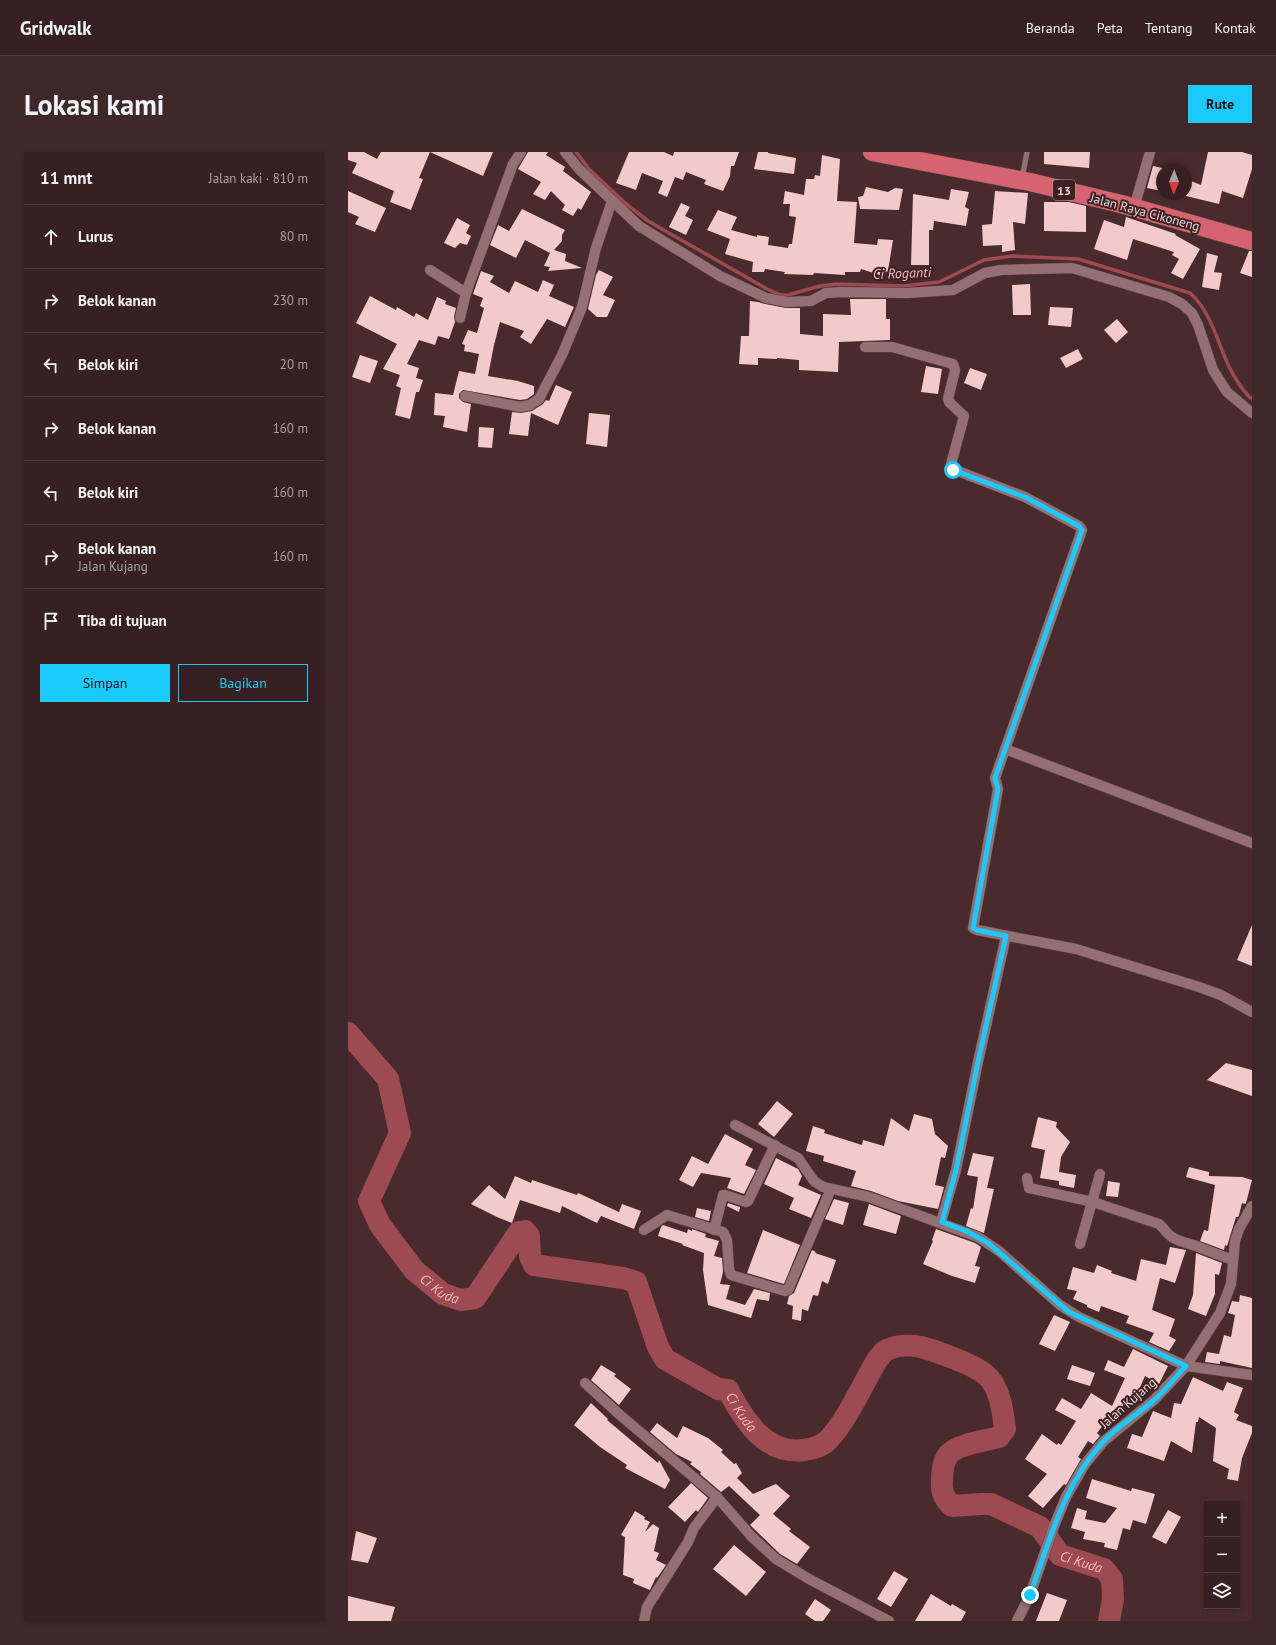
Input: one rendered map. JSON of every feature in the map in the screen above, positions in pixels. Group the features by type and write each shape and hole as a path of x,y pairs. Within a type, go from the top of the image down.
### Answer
{"highway":[{"name":"Jalan Raya Cikoneng","path":"872,152 1021,180 1134,208 1252,241"}],"street":[{"path":"460,318 466,293 513,164 521,152"},
{"path":"565,152 580,170 639,226 720,276 766,298 787,302 811,301 826,294 840,292 907,293 952,290 985,273 1001,270 1072,268 1169,297 1182,304 1192,313 1198,325 1213,370 1228,392 1252,413"},
{"path":"1134,208 1150,152"},
{"path":"465,396 520,407 530,405 539,399 559,361 582,307 596,248 612,201"},
{"path":"430,270 466,293"},
{"path":"865,347 892,347 953,364 955,366 948,402 964,416 950,468 1025,497 1079,526 1082,530 995,778 998,789 973,924 975,930 1076,949 1199,987 1221,995 1252,1012"},
{"path":"1005,749 1252,844"},
{"path":"942,1222 956,1170 1006,936"},
{"path":"735,1125 798,1158 818,1184 832,1189 869,1197 972,1234 988,1243 1069,1312 1186,1366 1252,1375"},
{"path":"714,1230 723,1195 746,1202 748,1201 775,1145"},
{"path":"1080,1244 1100,1174"},
{"path":"1027,1178 1030,1188 1036,1191 1093,1202 1159,1224 1164,1227 1170,1236 1184,1243 1233,1260"},
{"path":"644,1230 667,1215 723,1232 727,1240 729,1269 731,1275 785,1291 788,1290 832,1189"},
{"name":"Jalan Kujang","path":"1017,1621 1030,1595 1054,1526 1066,1497 1086,1464 1104,1441 1154,1400 1186,1366 1220,1313 1231,1284 1235,1241 1239,1229 1252,1206"},
{"path":"585,1383 620,1415 717,1497 752,1537 776,1559 809,1579 889,1621"},
{"path":"644,1621 647,1607 688,1542 694,1528 717,1497"}],"lane":[{"path":"1021,180 1026,152"}],"building":[{"path":"348,152 364,152 377,159 381,152 430,152 419,178 423,179 411,210 390,202 394,191 352,173 357,163 348,160"},
{"path":"430,152 493,152 483,176"},
{"path":"528,152 548,152 546,155 565,167 563,171 591,192 581,210 578,208 573,216 562,210 565,205 551,191 545,200 533,194 541,182 518,169"},
{"path":"629,152 664,152 673,156 674,152 739,152 734,166 731,166 730,176 723,191 704,184 706,180 686,172 683,180 675,177 667,197 658,193 663,181 642,173 636,190 616,183"},
{"path":"758,152 768,152 796,158 794,174 754,169"},
{"path":"1044,152 1090,152 1089,168 1044,164"},
{"path":"1208,152 1242,152 1252,155 1252,169 1243,198 1222,191 1219,204 1192,197 1192,181 1201,185"},
{"path":"822,155 840,159 837,201 857,202 854,243 877,245 878,239 893,240 888,271 880,275 861,269 860,272 845,272 845,275 814,273 813,275 784,274 785,272 765,269 764,272 752,272 753,262 725,254 730,239 707,230 718,210 737,217 731,230 757,237 757,235 769,237 768,245 788,248 789,244 792,244 796,217 789,216 790,204 783,204 785,191 804,195 806,179 814,179 815,175 820,176"},
{"path":"1153,166 1156,167 1156,190 1147,188"},
{"path":"866,187 888,192 895,188 903,189 899,210 860,209 858,197 863,196"},
{"path":"951,189 969,192 965,207 969,209 966,226 934,221 933,230 929,230 929,265 911,265 913,194 949,200"},
{"path":"348,191 386,208 375,232 355,224 359,217 348,212"},
{"path":"995,191 1028,193 1025,224 1013,222 1015,250 1002,252 1002,245 983,246 982,225 992,224"},
{"path":"1044,202 1069,202 1086,206 1086,232 1044,231"},
{"path":"681,203 690,207 685,216 693,220 686,235 669,227"},
{"path":"522,209 565,230 562,235 562,241 554,250 566,254 565,261 582,268 548,271 550,267 544,266 550,253 525,240 516,258 490,245 498,225 509,231"},
{"path":"1126,217 1176,234 1175,235 1200,249 1183,279 1171,273 1179,259 1172,255 1174,252 1133,239 1127,260 1094,249 1104,220 1124,227"},
{"path":"457,218 470,225 466,233 471,236 467,245 460,243 455,248 444,243"},
{"path":"1249,251 1252,251 1252,277 1240,273"},
{"path":"1207,253 1218,256 1214,272 1222,273 1219,290 1202,287"},
{"path":"599,270 613,277 603,295 615,300 607,317 597,317 588,309 596,275"},
{"path":"481,271 494,276 490,282 509,293 515,281 538,292 543,280 554,285 549,296 574,307 565,327 547,319 531,344 520,337 524,331 500,322 488,376 518,381 534,386 534,394 527,399 520,400 463,390 459,394 459,398 463,402 471,404 467,432 443,427 445,416 434,415 435,393 453,395 459,371 475,374 479,354 464,351 465,345 462,344 468,330 477,333 484,308 480,306 483,298 473,294"},
{"path":"1030,284 1031,315 1013,315 1012,285"},
{"path":"370,296 396,310 397,307 414,317 416,313 428,320 437,297 446,301 445,304 456,308 454,317 455,322 449,339 438,336 435,345 419,340 407,364 419,368 416,378 423,380 419,392 416,392 410,419 395,415 401,388 396,386 400,375 383,369 397,344 356,323"},
{"path":"850,299 886,299 886,319 890,319 890,340 839,342 838,372 799,370 799,360 777,358 758,358 758,365 739,364 741,336 749,336 750,301 786,308 800,308 800,334 823,336 823,314 851,315"},
{"path":"1050,307 1073,308 1071,327 1048,325"},
{"path":"1117,319 1128,332 1116,343 1104,330"},
{"path":"1078,349 1083,359 1066,368 1060,358"},
{"path":"360,355 378,361 370,383 352,377"},
{"path":"926,366 942,369 938,394 921,392"},
{"path":"970,368 987,374 981,390 964,383"},
{"path":"556,385 572,392 558,425 531,413 528,436 509,434 512,412 521,413 532,411 543,404 546,400 549,401"},
{"path":"589,413 610,415 607,447 586,444"},
{"path":"479,427 494,428 492,448 478,447"},
{"path":"1252,925 1252,966 1237,960"},
{"path":"1226,1063 1252,1070 1252,1096 1207,1080"},
{"path":"777,1101 793,1114 774,1137 758,1124"},
{"path":"914,1114 932,1119 935,1134 948,1146 945,1158 941,1157 935,1185 944,1187 938,1209 898,1201 871,1191 851,1186 856,1171 823,1161 824,1156 806,1151 813,1126 825,1130 824,1133 862,1145 863,1140 884,1146 891,1118 909,1131"},
{"path":"1038,1117 1057,1122 1056,1127 1070,1142 1061,1157 1059,1172 1076,1175 1074,1188 1059,1185 1059,1181 1040,1178 1045,1150 1031,1147"},
{"path":"725,1134 753,1149 745,1165 756,1170 744,1194 727,1188 731,1178 701,1173 693,1187 679,1180 692,1156 708,1164"},
{"path":"973,1153 994,1157 987,1188 994,1189 984,1233 966,1226 971,1208 973,1209 978,1177 967,1175"},
{"path":"776,1158 798,1169 802,1176 798,1185 821,1195 811,1218 789,1209 794,1198 764,1184"},
{"path":"1189,1167 1209,1172 1209,1176 1242,1177 1252,1180 1246,1203 1242,1203 1239,1215 1236,1217 1227,1246 1225,1245 1224,1250 1200,1241 1204,1230 1208,1231 1215,1185 1186,1177"},
{"path":"515,1176 531,1183 532,1180 577,1195 578,1193 619,1212 622,1204 641,1211 634,1229 601,1216 597,1223 562,1206 560,1213 520,1200 512,1223 471,1204 489,1185 505,1199"},
{"path":"1108,1181 1120,1183 1118,1197 1106,1196"},
{"path":"834,1199 849,1203 843,1225 825,1219"},
{"path":"728,1203 740,1207 739,1212 727,1206"},
{"path":"869,1204 901,1216 896,1234 863,1225"},
{"path":"697,1208 711,1211 709,1221 695,1217"},
{"path":"663,1225 687,1233 688,1229 692,1231 692,1229 706,1234 705,1237 719,1241 714,1256 722,1258 723,1272 720,1284 730,1285 726,1299 745,1305 754,1289 770,1293 769,1301 757,1299 751,1318 708,1305 703,1270 704,1253 658,1236"},
{"path":"936,1229 975,1243 981,1247 975,1266 980,1267 975,1283 952,1276 923,1264 933,1241 932,1240"},
{"path":"763,1230 800,1245 784,1284 747,1273"},
{"path":"1170,1247 1186,1250 1175,1283 1160,1278 1152,1310 1175,1319 1169,1336 1176,1340 1169,1351 1149,1342 1154,1333 1126,1323 1129,1316 1101,1306 1099,1312 1087,1307 1087,1305 1073,1299 1077,1291 1067,1289 1073,1267 1094,1273 1097,1265 1112,1271 1111,1273 1136,1281 1141,1259 1166,1265"},
{"path":"812,1250 816,1252 815,1253 836,1260 828,1284 822,1281 818,1296 813,1295 808,1311 802,1309 801,1321 792,1319 793,1306 787,1304 789,1296 794,1293"},
{"path":"1196,1253 1222,1263 1219,1275 1215,1274 1215,1294 1206,1316 1188,1309 1193,1295"},
{"path":"1240,1295 1252,1298 1252,1368 1220,1361 1220,1364 1205,1362 1207,1352 1219,1354 1224,1335 1231,1337 1235,1315 1228,1313 1232,1301 1239,1302"},
{"path":"1054,1315 1070,1322 1055,1351 1039,1344"},
{"path":"1133,1349 1168,1366 1159,1384 1145,1376 1134,1401 1125,1402 1109,1428 1104,1424 1097,1433 1100,1436 1093,1444 1088,1441 1078,1457 1081,1459 1066,1485 1064,1484 1043,1508 1028,1496 1047,1474 1025,1459 1042,1434 1057,1445 1058,1443 1061,1445 1076,1421 1055,1410 1062,1398 1081,1409 1091,1393 1112,1406 1125,1378 1104,1370 1108,1360 1124,1367"},
{"path":"601,1365 616,1374 614,1376 631,1389 619,1405 591,1380"},
{"path":"1072,1365 1095,1373 1090,1386 1067,1379"},
{"path":"1193,1377 1223,1391 1227,1382 1243,1388 1234,1412 1239,1415 1236,1420 1252,1426 1252,1433 1242,1458 1238,1481 1227,1479 1229,1469 1213,1461 1216,1428 1199,1417 1198,1422 1196,1422 1192,1453 1171,1441 1164,1461 1127,1448 1132,1434 1142,1437 1153,1411 1171,1418 1174,1403 1181,1404"},
{"path":"591,1403 608,1419 607,1420 658,1463 659,1460 670,1480 665,1489 625,1468 627,1465 600,1447 574,1425"},
{"path":"657,1423 677,1438 683,1426 708,1438 723,1450 721,1452 734,1464 736,1463 742,1473 737,1478 753,1494 776,1484 790,1496 773,1514 791,1529 789,1531 810,1547 797,1564 780,1554 750,1525 760,1515 729,1486 721,1492 700,1474 701,1472 690,1464 692,1462 676,1454 650,1432"},
{"path":"1092,1479 1131,1491 1132,1488 1155,1494 1146,1524 1133,1520 1130,1530 1123,1528 1117,1550 1104,1547 1105,1543 1083,1539 1085,1532 1071,1528 1077,1508 1087,1511 1085,1519 1105,1523 1117,1508 1086,1498"},
{"path":"691,1483 708,1498 698,1512 696,1510 685,1522 668,1507"},
{"path":"1168,1510 1181,1517 1166,1544 1152,1537"},
{"path":"635,1511 650,1522 645,1532 653,1524 659,1528 654,1551 659,1553 656,1560 666,1565 657,1578 656,1577 650,1590 633,1583 634,1579 623,1575 625,1537 621,1535"},
{"path":"356,1531 377,1538 368,1563 351,1560"},
{"path":"734,1545 766,1572 746,1596 713,1569"},
{"path":"894,1571 908,1579 891,1607 877,1599"},
{"path":"1047,1593 1067,1600 1059,1621 1036,1621"},
{"path":"931,1594 951,1606 952,1604 966,1612 961,1621 915,1621"},
{"path":"348,1596 395,1607 391,1621 348,1621"},
{"path":"815,1599 831,1610 823,1621 815,1621 805,1614"}],"waterway":[{"name":"Ci Roganti","path":"576,152 589,169 625,203 648,221 767,289 781,295 788,295 820,286 837,284 903,286 939,282 984,260 1012,256 1078,259 1190,293 1206,314 1234,377 1252,399"},
{"name":"Ci Kuda","path":"348,1033 388,1079 400,1133 369,1201 380,1225 414,1270 443,1294 461,1300 475,1298 519,1232 525,1231 529,1236 530,1256 534,1265 623,1278 636,1282 658,1347 665,1359 718,1389 728,1390 741,1413 757,1433 778,1447 790,1450 814,1448 824,1444 829,1439 842,1422 877,1360 889,1349 903,1346 921,1347 965,1363 981,1371 995,1386 1000,1400 1005,1429 999,1437 965,1445 949,1454 944,1464 942,1474 942,1489 945,1498 952,1506 991,1504 1040,1527 1060,1555 1104,1569 1112,1579 1113,1599 1109,1621"}],"route":[{"path":"953,470 1025,497 1079,526 1082,528 1082,532 995,778 998,789 973,928 975,930 1006,936 956,1170 942,1222 966,1231 988,1243 1069,1312 1186,1366 1154,1400 1104,1441 1086,1464 1066,1497 1054,1526 1030,1595"}]}
